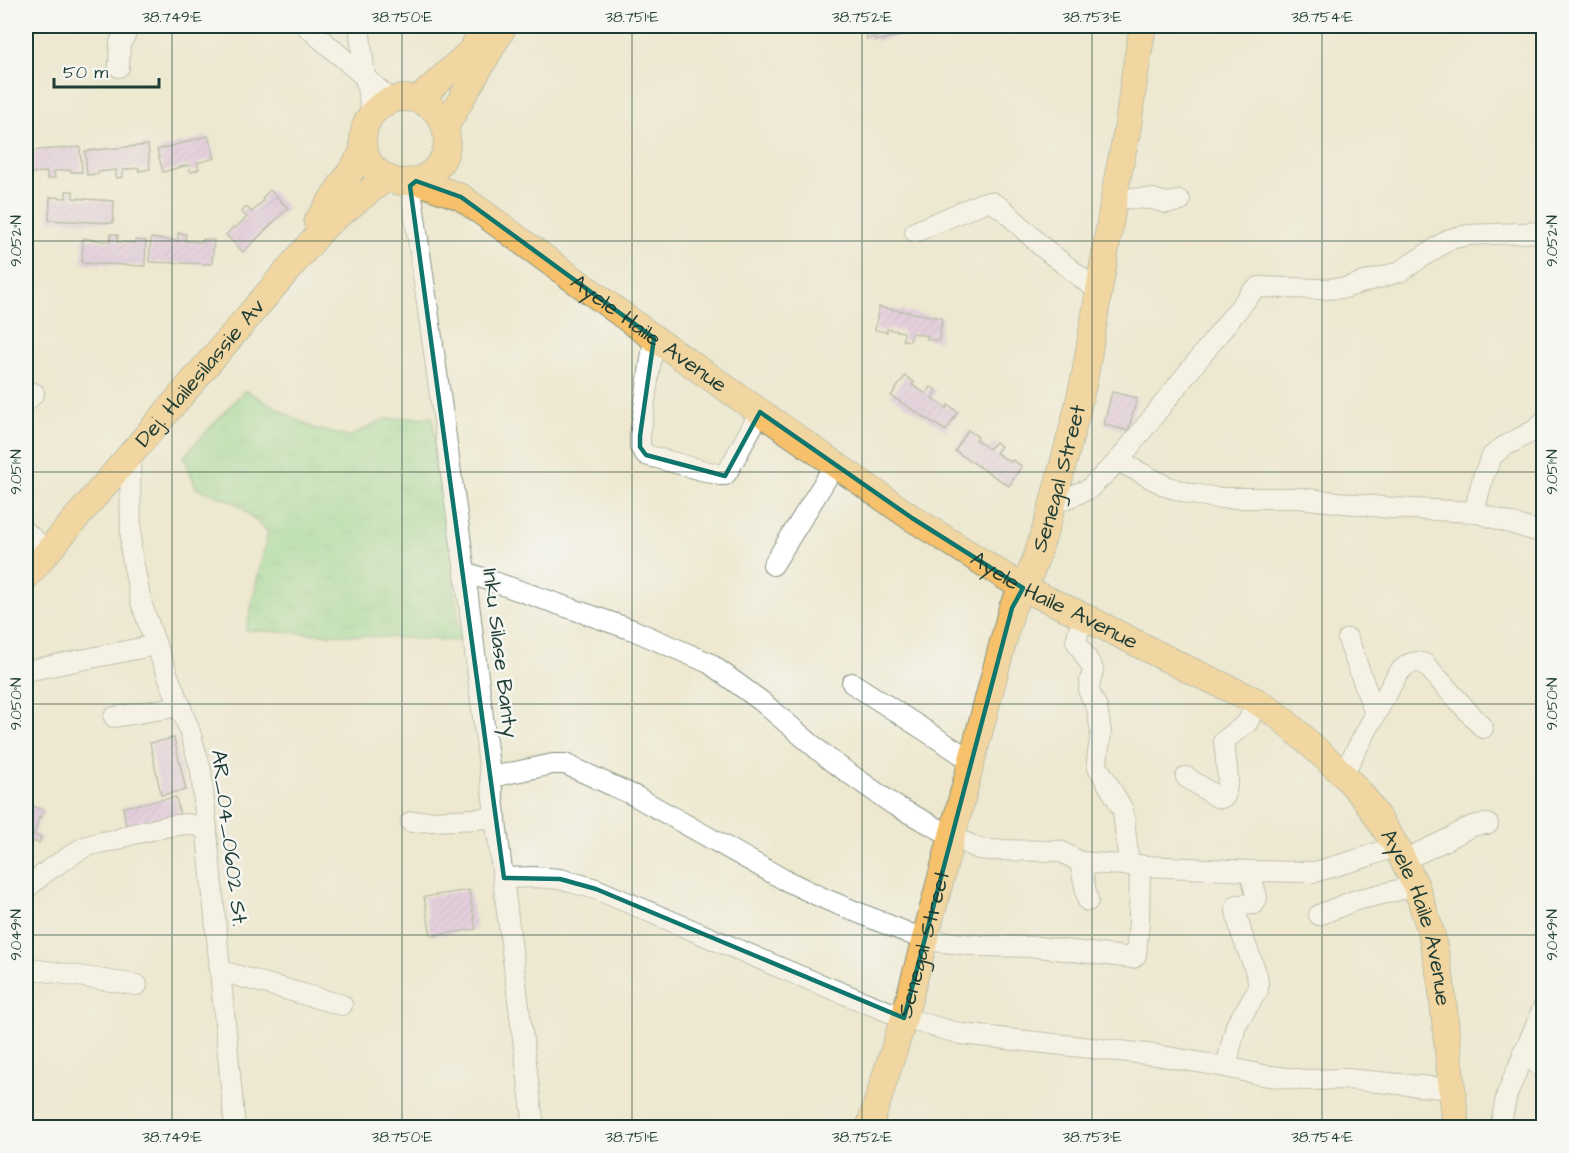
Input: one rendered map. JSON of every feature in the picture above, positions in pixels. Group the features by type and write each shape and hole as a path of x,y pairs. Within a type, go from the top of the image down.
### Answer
{"main road":[{"path":"418,100 471,51 486,26"},
{"name":"Dej. Hailesilassie Av","path":"26,577 327,224 405,182 427,176 437,167 444,156 446,136 504,26"},
{"name":"Senegal Street","path":"869,1128 904,1018 1012,608 1037,555 1076,415 1128,126 1143,26"},
{"path":"382,107 409,98 434,109 441,119 461,196"},
{"name":"Dej. Hailesilassie Av","path":"30,546 119,450 321,218 364,151 363,133 367,122 382,107"},
{"path":"364,151 372,167 405,182"},
{"name":"Ayele Haile Avenue","path":"405,182 461,196 654,338 835,465 912,518 1023,588 1183,667 1256,700 1279,716 1343,774 1366,800 1400,853 1416,886 1431,932 1441,982 1456,1128"}],"street":[{"path":"119,67 120,42 128,26"},
{"path":"306,26 365,77 382,107"},
{"path":"359,26 365,77"},
{"name":"Inku Silase Banty","path":"405,182 465,572 534,1128"},
{"path":"1115,195 1166,202 1180,201"},
{"path":"915,232 982,202 991,202 1003,209 1041,246 1098,291"},
{"path":"1053,504 1089,489 1118,461 1251,293 1259,287 1344,288 1399,272 1450,239 1468,235 1544,232"},
{"path":"654,338 640,436 640,447 646,455 725,475 760,412"},
{"path":"1474,512 1483,477 1492,456 1503,447 1535,430 1544,421"},
{"name":"AR_04_0602 St.","path":"130,456 131,551 141,602 181,706 201,770 236,1128"},
{"path":"1118,461 1168,487 1192,494 1218,498 1298,498 1382,507 1474,512 1536,531 1544,531"},
{"path":"773,565 835,465"},
{"path":"465,572 633,630 709,663 761,701 830,760 894,805 979,849 1060,851 1080,862 1250,871 1321,871 1400,853 1453,837 1468,827 1488,824"},
{"path":"492,777 553,764 565,764 634,796 783,879 925,940 982,946 1038,947 1133,958 1136,955 1139,922 1134,865 1123,810 1098,767 1100,721 1097,708 1089,692 1093,671 1076,641 1083,616"},
{"path":"1348,639 1375,714"},
{"path":"26,671 156,645"},
{"path":"1343,774 1402,668 1410,662 1419,661 1425,664 1484,728"},
{"path":"852,683 972,761"},
{"path":"1186,777 1217,797 1226,796 1228,779 1224,741 1248,722 1256,700"},
{"path":"114,717 181,706"},
{"path":"411,822 496,818"},
{"path":"26,889 47,871 84,847 169,826 187,824 207,828"},
{"path":"1080,862 1088,901"},
{"path":"1226,1067 1236,1025 1258,990 1257,975 1241,933 1236,911 1238,905 1257,902 1250,871"},
{"path":"504,878 560,879 596,888 795,974 904,1018 961,1034 1156,1055 1262,1075 1304,1080 1347,1078 1452,1089"},
{"path":"1319,915 1356,900 1416,886"},
{"path":"26,968 137,985"},
{"path":"220,971 342,1005"},
{"path":"1500,1128 1507,1094 1544,1006"},
{"path":"1523,1052 1544,1070"}],"highlighted area":[{"path":"416,181 461,197 654,338 640,436 640,447 646,455 725,476 760,412 912,518 1023,588 1012,608 904,1018 596,889 560,879 504,878 410,186"}],"green space":[{"path":"245,390 313,428 349,437 385,419 432,417 461,641 246,630 268,532 236,503 196,488 184,456"}],"building":[{"path":"864,26 943,27 876,41 875,37 867,39"},
{"path":"208,136 215,158 197,163 199,169 191,172 188,165 163,172 157,150"},
{"path":"148,145 150,169 123,170 123,177 116,178 116,170 87,175 85,151"},
{"path":"80,147 82,172 54,171 55,178 47,179 47,172 26,175 26,151"},
{"path":"270,190 288,208 243,252 226,235 247,217 241,212 246,207 252,212"},
{"path":"66,191 73,191 73,198 114,201 113,223 49,220 50,197 66,198"},
{"path":"178,233 186,234 185,241 214,240 212,264 149,262 151,238 178,241"},
{"path":"111,234 118,235 117,242 146,241 145,266 82,263 83,238 110,242"},
{"path":"879,307 942,318 939,341 912,333 910,341 903,340 904,332 887,329 887,332 875,330"},
{"path":"905,376 914,382 912,385 926,394 931,387 937,391 932,398 958,412 946,431 891,396"},
{"path":"1112,392 1137,398 1128,431 1104,424"},
{"path":"968,430 978,437 976,440 989,449 995,442 1001,446 996,453 1022,466 1009,486 955,451"},
{"path":"174,738 186,790 161,795 150,743"},
{"path":"176,797 181,821 127,832 123,807"},
{"path":"26,804 44,810 42,818 39,817 34,835 41,837 39,843 32,841 27,859 31,860 27,869 26,868"},
{"path":"469,890 476,929 431,936 424,897"}]}
